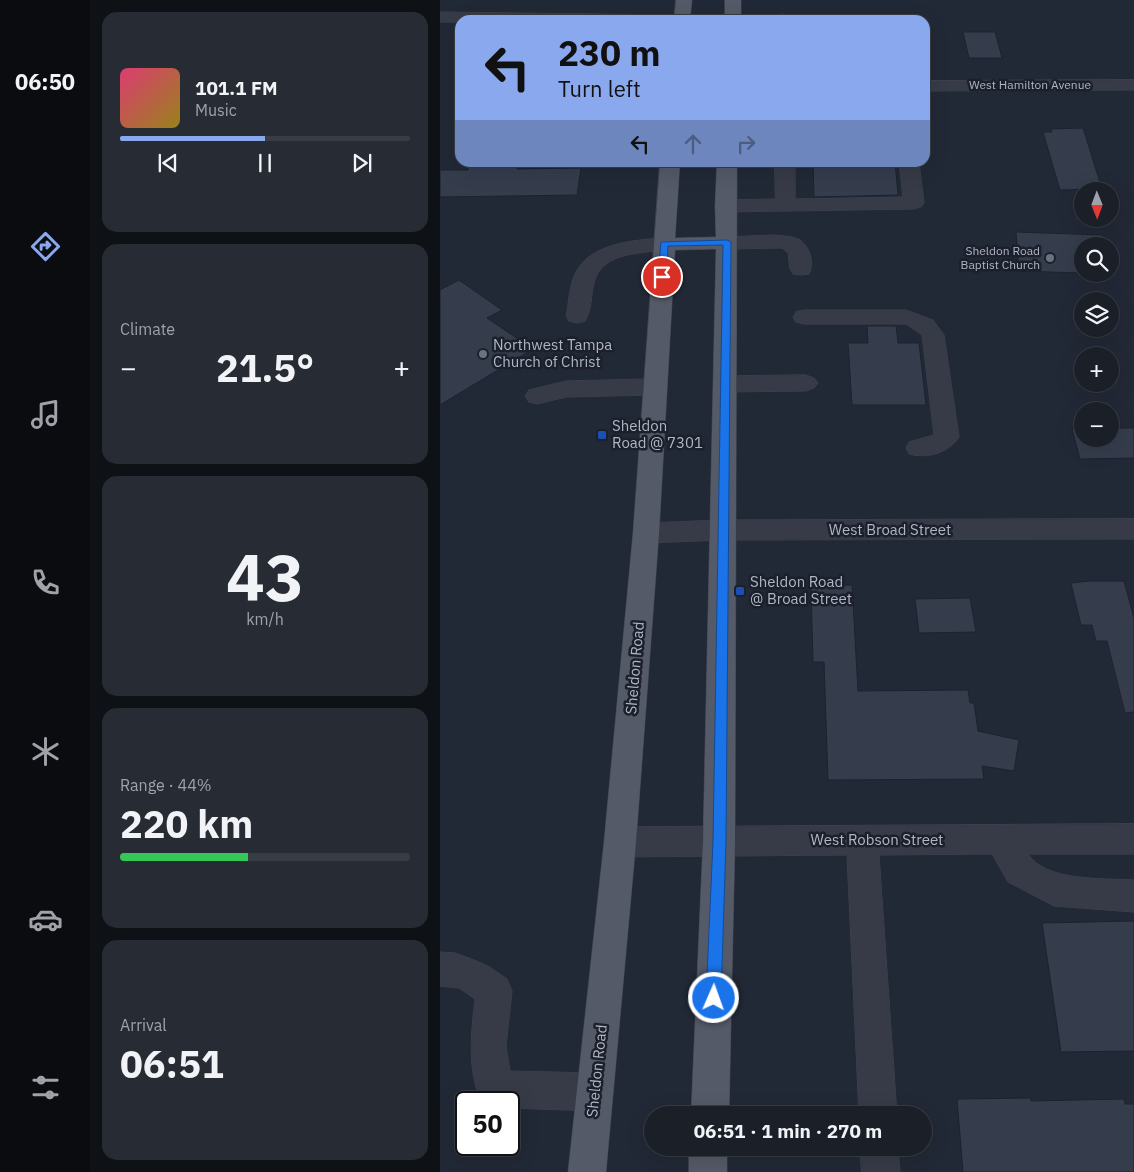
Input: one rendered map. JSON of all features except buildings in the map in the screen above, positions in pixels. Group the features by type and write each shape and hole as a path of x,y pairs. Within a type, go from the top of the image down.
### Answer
{"main road":[{"path":"682,15 684,0"},
{"path":"733,0 733,15"},
{"name":"Sheldon Road","path":"587,1172 620,842 646,533 670,167"},
{"path":"710,1106 719,841 722,530 726,384 727,242 725,206 727,167"},
{"path":"664,244 727,242"},
{"path":"708,1156 708,1172"}],"street":[{"path":"440,17 455,17"},
{"name":"West Hamilton Avenue","path":"930,86 1134,85"},
{"path":"785,167 785,205"},
{"path":"725,206 914,203 910,167"},
{"path":"727,242 788,243 796,249 801,258 801,269"},
{"path":"577,316 586,272 599,259 624,249 643,245 664,244"},
{"path":"804,317 906,317 920,320 929,327 933,336 947,437 940,444 918,448"},
{"path":"726,384 806,383"},
{"path":"537,396 566,389 654,387"},
{"name":"West Broad Street","path":"646,533 722,530 1134,529"},
{"path":"1000,839 1020,871 1054,890 1134,896"},
{"name":"West Robson Street","path":"620,842 1134,839"},
{"path":"862,840 877,1106"},
{"path":"440,969 447,968 477,978 494,991 488,1046 494,1089 595,1092"},
{"path":"880,1156 881,1172"}],"place":[{"name":"Sheldon Road Baptist Church","path":"1050,258"},
{"name":"Northwest Tampa Church of Christ","path":"483,354"},
{"name":"Sheldon Road @ 7301","path":"602,435"},
{"name":"Sheldon Road @ Broad Street","path":"740,591"}],"route":[{"path":"662,277 664,244 727,242 719,841 714,998"}]}
